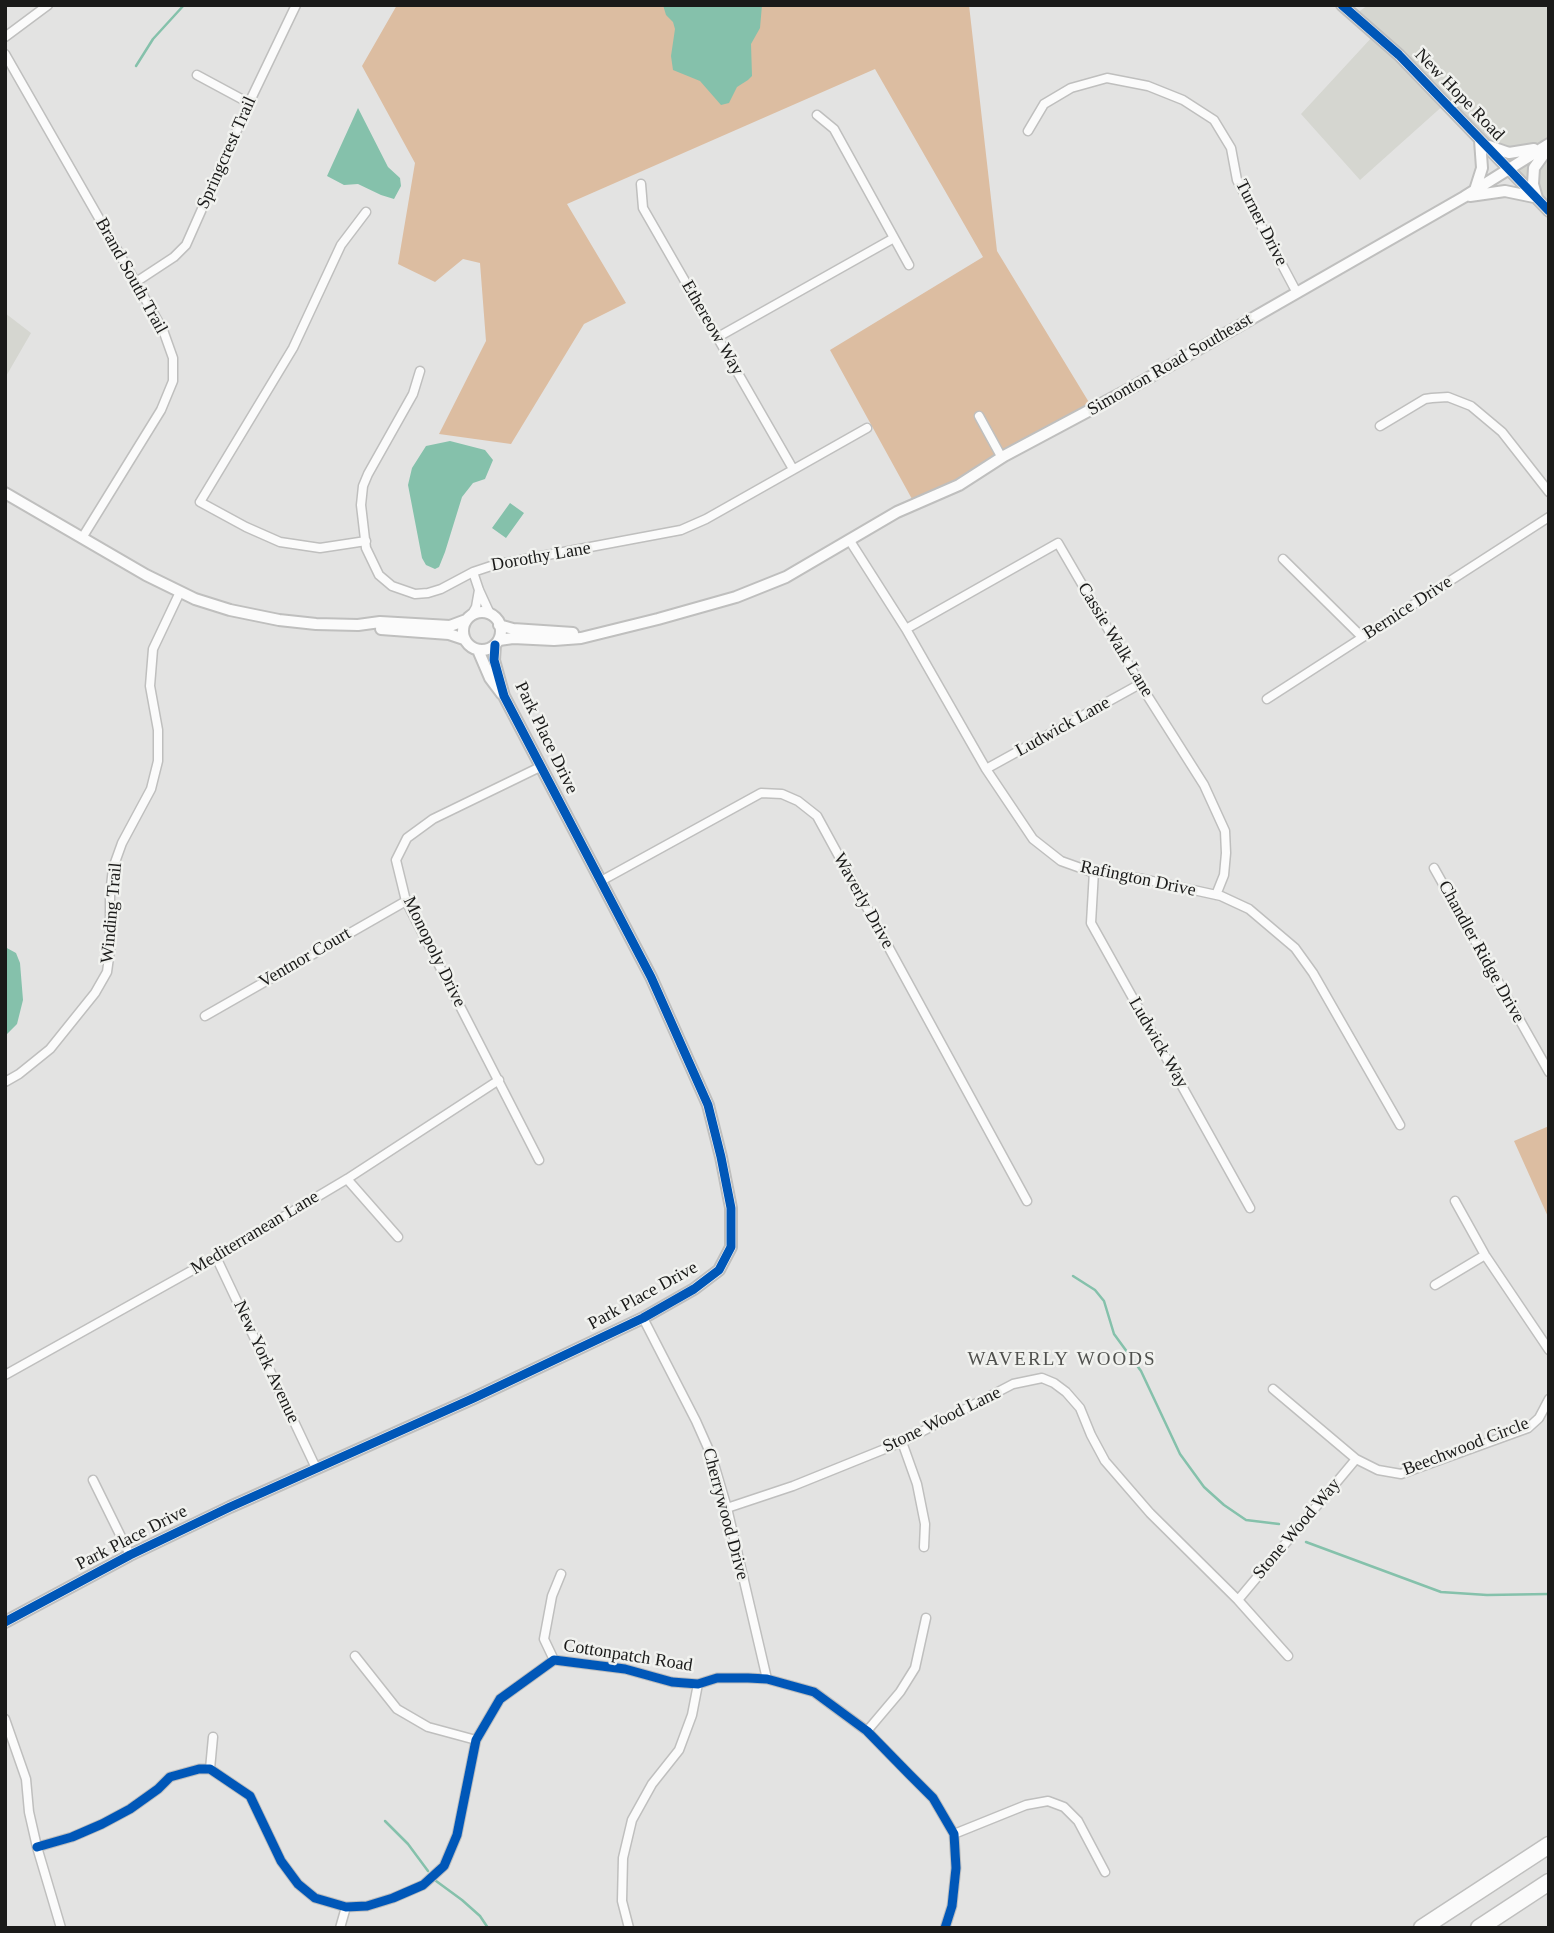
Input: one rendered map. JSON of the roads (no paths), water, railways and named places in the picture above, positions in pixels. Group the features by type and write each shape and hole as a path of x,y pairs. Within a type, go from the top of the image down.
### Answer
{"highway":[{"path":"1422,1928 1549,1845"},
{"path":"1479,1928 1549,1882"}],"street":[{"path":"5,37 48,5"},
{"name":"Springcrest Trail","path":"136,282 174,257 186,245 296,5"},
{"name":"New Hope Road","path":"1342,5 1399,55 1549,211"},
{"name":"Brand South Trail","path":"5,54 163,330 173,358 173,381 161,410 82,538"},
{"path":"197,75 249,103"},
{"name":"Turner Drive","path":"1028,131 1044,104 1071,88 1107,78 1148,86 1183,100 1214,120 1231,148 1237,180 1297,293"},
{"path":"817,115 834,129 909,265"},
{"path":"1475,190 1482,168 1482,141 1509,153 1547,146"},
{"path":"1464,197 1505,191 1536,199 1534,168 1547,146"},
{"name":"Simonton Road Southeast","path":"590,634 659,619 736,597 786,577 897,512 959,485 1002,458 1122,393 1464,197 1547,146"},
{"name":"Ethereow Way","path":"641,184 643,208 793,469"},
{"path":"366,212 341,245 293,348 200,502 280,542 320,548 366,541"},
{"path":"718,337 894,238"},
{"name":"Dorothy Lane","path":"420,371 413,394 374,461 363,486 361,505 366,548 379,575 392,586 405,591 428,593 494,565 681,530 867,428"},
{"path":"1380,426 1425,399 1448,397 1471,405 1502,432 1549,492"},
{"path":"979,415 1002,458"},
{"path":"5,493 180,592 230,610 305,624 358,625 380,622 450,626 484,612 490,614"},
{"name":"Bernice Drive","path":"1267,699 1549,517"},
{"name":"Rafington Drive","path":"850,541 906,629 986,769 1033,839 1061,861 1094,871 1216,895 1249,909 1295,948 1313,973 1400,1125"},
{"name":"Cassie Walk Lane","path":"906,629 1058,543 1140,684 1204,785 1225,831 1224,875 1216,895"},
{"path":"1283,559 1362,637"},
{"path":"473,572 478,590 499,625 513,629 590,634"},
{"path":"464,639 464,626 476,607 478,590"},
{"name":"Winding Trail","path":"5,1082 50,1049 95,993 107,972 113,868 122,843 150,789 158,761 158,730 150,686 153,649 180,592"},
{"path":"358,625 449,634 464,639 478,650 513,638 562,640 590,634"},
{"path":"497,642 499,625"},
{"name":"Park Place Drive","path":"497,642 494,660 504,696"},
{"name":"Park Place Drive","path":"5,1622 130,1555 643,1318 694,1289 719,1270 731,1247 731,1209 708,1105 656,988 504,696 490,678 478,650"},
{"name":"Ludwick Lane","path":"986,769 1140,684"},
{"name":"Monopoly Drive","path":"539,1160 406,901 396,860 407,838 433,819 540,767"},
{"name":"Waverly Drive","path":"601,881 761,793 782,794 798,801 817,816 1027,1201"},
{"name":"Chandler Ridge Drive","path":"1434,868 1549,1072"},
{"name":"Ludwick Way","path":"1094,871 1091,923 1250,1208"},
{"name":"Ventnor Court","path":"205,1016 406,901"},
{"name":"Mediterranean Lane","path":"5,1375 216,1257 347,1179 499,1080"},
{"path":"347,1179 398,1237"},
{"path":"1455,1201 1485,1255 1549,1350"},
{"path":"1435,1285 1485,1255"},
{"name":"New York Avenue","path":"216,1257 316,1468"},
{"name":"Cherrywood Drive","path":"643,1318 712,1457 727,1508 767,1679"},
{"name":"Stone Wood Lane","path":"727,1508 793,1486 902,1441 1013,1384 1042,1378 1054,1383 1080,1408 1105,1461 1150,1513 1238,1600 1288,1656"},
{"name":"Beechwood Circle","path":"1273,1389 1356,1459 1378,1470 1401,1474 1528,1428 1539,1419 1549,1399"},
{"path":"902,1441 920,1497 925,1524 924,1547"},
{"name":"Stone Wood Way","path":"1238,1600 1356,1459"},
{"path":"93,1480 130,1555"},
{"path":"554,1660 544,1639 552,1596 561,1574"},
{"path":"867,1731 900,1692 915,1668 926,1618"},
{"path":"355,1656 397,1709 428,1727 476,1740"},
{"name":"Cottonpatch Road","path":"210,1769 250,1796 281,1861 298,1884 315,1898 346,1907 367,1906 423,1885 444,1866 457,1835 476,1740 500,1699 554,1660 625,1669 672,1682 698,1684 717,1678 767,1679 814,1692 867,1731 933,1798 954,1835 956,1868 952,1906 945,1928"},
{"name":"Cottonpatch Road","path":"629,1928 622,1901 623,1858 632,1820 652,1784 679,1750 692,1715 698,1684"},
{"path":"5,1719 26,1779 29,1812 37,1847 61,1928"},
{"path":"37,1847 72,1837 102,1824 130,1809 170,1777 199,1769 210,1769 213,1737"},
{"path":"954,1835 1026,1805 1048,1801 1064,1807 1078,1821 1105,1872"},
{"path":"340,1928 346,1907"}],"waterway":[{"path":"136,66 153,39 184,5"},
{"path":"1073,1276 1095,1290 1104,1301 1114,1334 1141,1371 1180,1454 1204,1487 1246,1520 1279,1524"},
{"path":"1306,1542 1441,1592 1487,1595 1549,1594"},
{"path":"385,1821 408,1844 428,1871"},
{"path":"432,1878 480,1916 488,1928"}],"district":[{"name":"WAVERLY WOODS","path":"1062,1360"}]}
